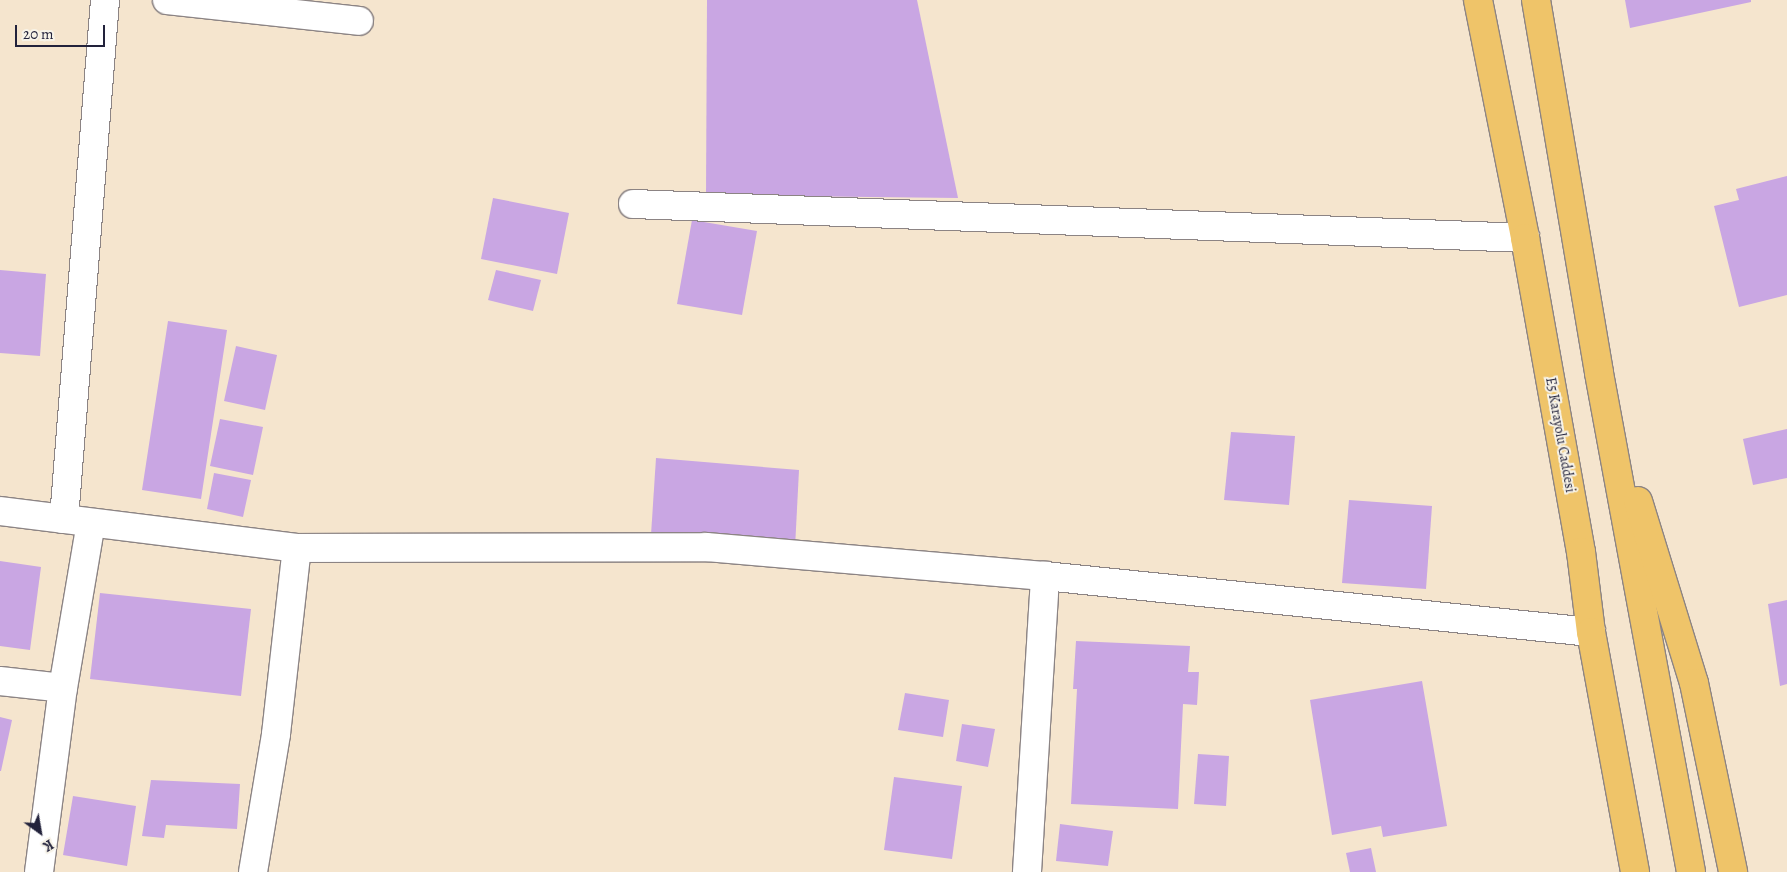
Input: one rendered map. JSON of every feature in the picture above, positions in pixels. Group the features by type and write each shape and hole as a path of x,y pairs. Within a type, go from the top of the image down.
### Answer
{"highway":[{"name":"E5 Karayolu Caddesi","path":"1478,0 1525,238 1580,552 1590,632 1634,872"},
{"path":"1536,0 1599,373 1691,872"},
{"path":"1599,373 1694,683 1733,872"},
{"path":"1590,632 1617,872"}],"street":[{"path":"64,519 106,0"},
{"path":"167,0 359,21"},
{"path":"633,204 1525,238"},
{"path":"0,511 298,548 706,548 1045,576 1590,632"},
{"path":"40,872 63,688 91,523"},
{"path":"254,872 276,734 298,548"},
{"path":"1027,872 1045,576"},
{"path":"0,680 63,688"}],"building":[{"path":"707,0 917,0 958,198 706,195"},
{"path":"1625,0 1751,0 1751,2 1630,28"},
{"path":"1787,176 1787,295 1739,307 1714,206 1739,200 1736,189"},
{"path":"493,198 569,213 557,274 481,259"},
{"path":"692,220 757,231 742,315 677,304"},
{"path":"0,270 46,274 40,356 0,353"},
{"path":"496,270 541,280 533,311 488,300"},
{"path":"168,321 227,330 201,499 142,490"},
{"path":"236,346 277,355 265,410 224,401"},
{"path":"220,419 263,427 253,475 210,466"},
{"path":"1787,429 1787,478 1753,485 1743,439"},
{"path":"1231,432 1295,436 1289,505 1224,500"},
{"path":"656,458 799,470 795,548 651,535"},
{"path":"214,473 251,480 243,517 207,509"},
{"path":"1349,500 1432,506 1426,589 1342,583"},
{"path":"0,561 41,567 30,650 0,646"},
{"path":"100,593 251,609 241,696 90,679"},
{"path":"1787,600 1787,684 1780,686 1768,604"},
{"path":"1076,641 1190,646 1188,672 1199,672 1197,705 1183,704 1178,809 1071,804 1077,689 1073,689"},
{"path":"1422,681 1447,826 1383,837 1381,826 1332,835 1310,700"},
{"path":"905,693 949,700 943,737 898,730"},
{"path":"0,717 12,720 1,771 0,771"},
{"path":"962,724 995,729 988,767 956,761"},
{"path":"1198,754 1229,756 1226,806 1194,804"},
{"path":"894,777 962,786 952,859 884,850"},
{"path":"151,780 240,784 237,829 166,825 164,838 142,836"},
{"path":"73,796 136,806 127,866 63,855"},
{"path":"1060,824 1113,831 1108,866 1056,861"},
{"path":"1371,848 1376,872 1350,872 1346,853"}]}
